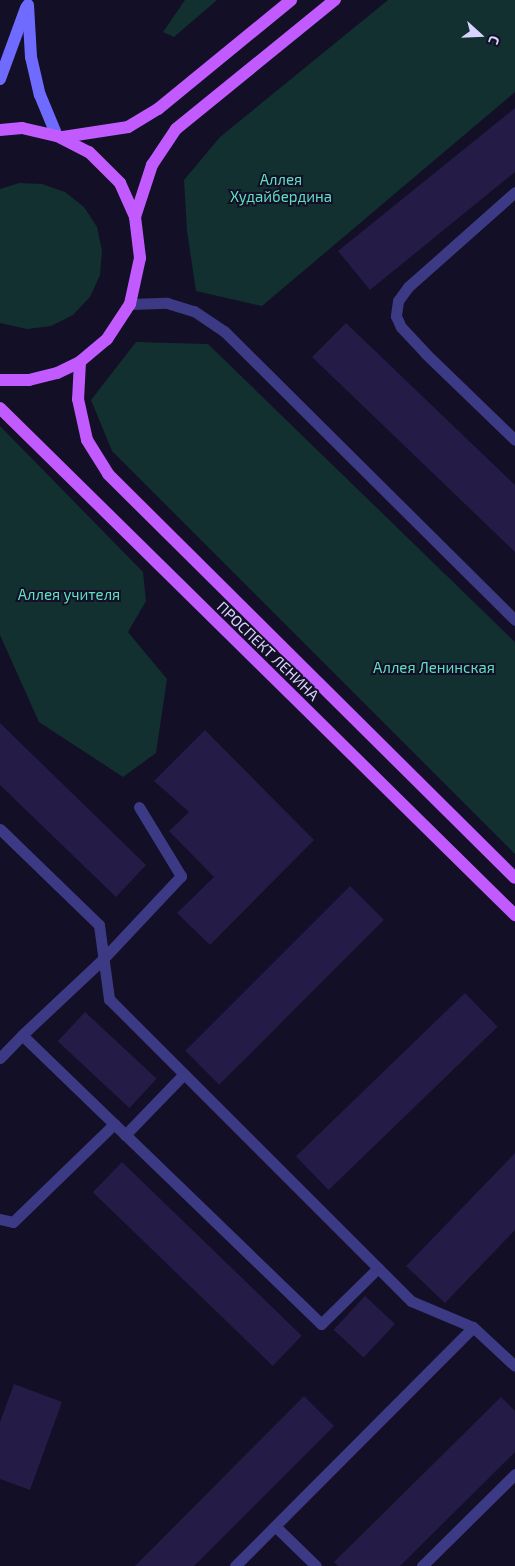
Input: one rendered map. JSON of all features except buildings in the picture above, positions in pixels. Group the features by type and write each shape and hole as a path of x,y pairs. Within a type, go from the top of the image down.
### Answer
{"main road":[{"path":"60,136 128,127 158,109 291,0"},
{"path":"135,218 152,165 176,130 335,0"},
{"path":"28,2 31,57 40,95 60,136"},
{"path":"0,79 28,2"},
{"path":"0,130 22,128 60,136 89,152 120,183 135,218 140,258 130,304 108,339 80,362 37,378 0,380"},
{"name":"ПРОСПЕКТ ЛЕНИНА","path":"80,362 78,398 87,440 108,474 515,878"},
{"name":"ПРОСПЕКТ ЛЕНИНА","path":"0,408 515,914"}],"lane":[{"path":"515,192 408,287 398,301 396,316 400,327 515,440"},
{"path":"130,304 168,303 194,311 224,332 515,620"},
{"path":"0,1058 103,959 181,876 139,807"},
{"path":"0,829 100,926 109,999 411,1302 473,1327 515,1366"},
{"path":"22,1035 321,1324 378,1268"},
{"path":"125,1135 184,1074"},
{"path":"0,1219 13,1222 114,1124"},
{"path":"235,1566 473,1327"},
{"path":"422,1566 515,1474"},
{"path":"275,1526 316,1566"}],"green space":[{"path":"185,0 217,0 174,37 163,32"},
{"name":"Аллея Худайбердина","path":"388,0 515,0 515,92 262,306 196,291 187,231 184,180 220,137"},
{"path":"19,183 42,184 65,192 84,207 97,227 102,251 100,275 90,297 73,315 51,326 27,329 0,323 0,189"},
{"name":"Аллея Ленинская","path":"136,342 208,344 515,642 515,854 112,451 91,400"},
{"name":"Аллея учителя","path":"0,426 143,572 146,601 128,632 167,679 156,753 123,777 39,722 0,635"}]}
